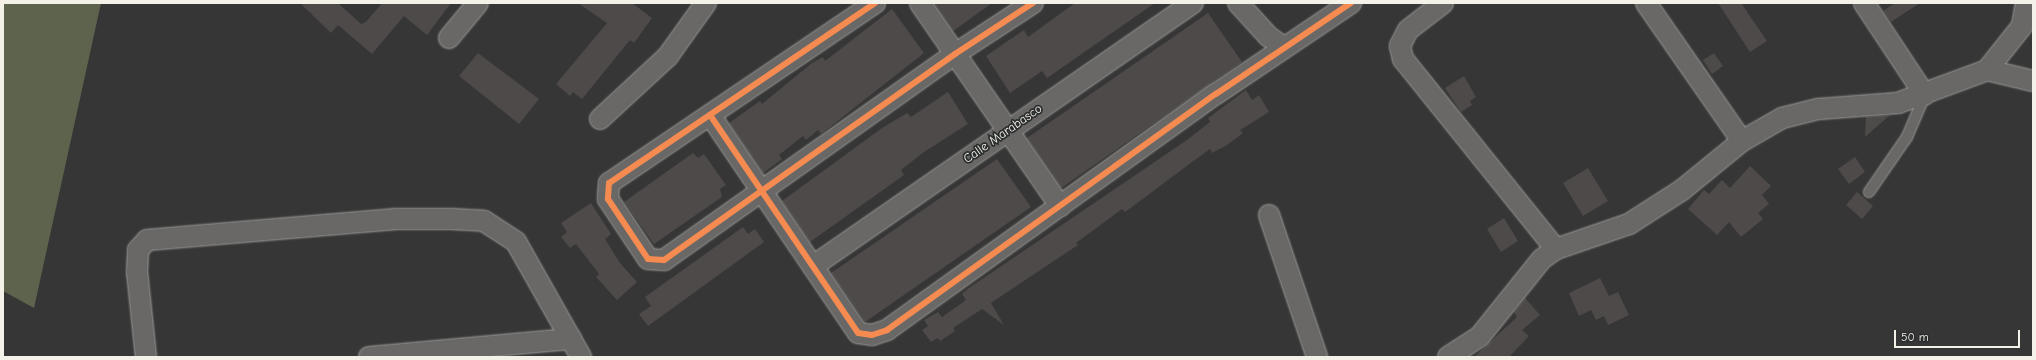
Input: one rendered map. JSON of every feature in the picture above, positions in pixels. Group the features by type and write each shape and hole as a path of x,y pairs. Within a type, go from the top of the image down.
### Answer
{"street":[{"path":"449,38 478,3"},
{"path":"600,119 668,56 706,3"},
{"path":"875,3 609,182 608,199 648,259 655,261 664,260 955,54 1033,3"},
{"path":"920,3 1060,206"},
{"name":"Calle Marabasco","path":"813,266 1193,3"},
{"path":"1238,3 1268,36 1283,47"},
{"path":"710,115 858,333 872,335 887,330 1283,47 1351,3"},
{"path":"1444,3 1408,30 1400,46 1403,59 1556,249"},
{"path":"1646,3 1742,141"},
{"path":"1864,3 1924,95"},
{"path":"1448,357 1480,336 1542,258 1556,249 1629,224 1682,190 1742,141 1782,118 1819,109 1898,103 1924,95 1988,70 2022,26 2026,3"},
{"path":"1988,70 2033,81"},
{"path":"1269,214 1317,357"},
{"path":"146,357 137,272 138,250 147,240 168,236 396,219 484,221 516,242 582,357"},
{"path":"370,357 571,339"}],"lane":[{"path":"1869,192 1907,137 1924,95"}],"green space":[{"path":"3,3 101,3 34,308 3,291"}],"building":[{"path":"300,3 338,3 361,24 366,22 382,3 451,3 427,35 404,16 372,54 338,25 331,33"},
{"path":"578,3 632,3 652,18 634,43 630,40 582,99 573,92 570,96 556,84 607,23"},
{"path":"934,3 992,3 953,31"},
{"path":"1075,3 1155,3 1047,78 1042,71 1010,93 986,56 1024,30 1028,37"},
{"path":"1718,3 1741,3 1767,41 1750,52"},
{"path":"1895,3 1920,3 1891,22 1883,11"},
{"path":"892,9 924,53 821,134 818,130 806,140 803,136 779,155 782,159 763,173 729,123 760,101 762,104 812,63 823,57 825,61"},
{"path":"1208,13 1242,62 1061,188 1027,138"},
{"path":"478,53 539,99 519,124 459,76"},
{"path":"1714,53 1723,66 1712,74 1703,60"},
{"path":"1464,76 1476,97 1470,101 1472,105 1461,112 1445,88"},
{"path":"1246,90 1252,100 1259,95 1269,112 1240,130 1243,133 1227,145 1212,153 1210,149 1125,212 1122,209 1076,243 1078,245 991,303 1004,325 982,309 953,328 955,331 940,341 938,338 931,342 922,330 928,326 924,320 938,312 942,317 966,300 962,294 969,288 1187,140 1210,122 1208,118"},
{"path":"948,92 968,124 924,152 901,170 904,175 810,242 782,201 882,128 907,113 911,117"},
{"path":"1890,115 1865,137 1866,117"},
{"path":"693,153 698,158 704,154 726,185 720,189 722,197 654,244 624,202"},
{"path":"1855,157 1865,172 1849,184 1838,169"},
{"path":"997,159 1031,207 865,322 831,273"},
{"path":"1750,166 1771,186 1762,195 1769,204 1758,213 1763,219 1741,237 1729,222 1717,235 1688,209 1704,190 1709,194 1722,180 1730,188"},
{"path":"1588,168 1608,201 1583,216 1563,183"},
{"path":"1857,192 1873,206 1862,219 1846,205"},
{"path":"591,203 611,234 605,239 620,263 637,282 617,300 596,277 599,274 576,244 570,248 561,237 567,232 561,223"},
{"path":"1504,218 1518,241 1501,252 1487,229"},
{"path":"743,227 748,234 755,229 764,242 648,326 639,314 651,306 645,297"},
{"path":"1600,278 1609,296 1618,292 1629,315 1608,325 1604,316 1596,320 1591,310 1579,316 1569,293"},
{"path":"1525,298 1540,315 1522,330 1529,336 1509,357 1474,357 1517,317 1514,312"}],"cycle path":[{"path":"875,3 609,183 608,199 648,259 664,260 955,54 1033,3"},
{"path":"710,115 858,333 872,335 887,330 1216,94 1351,3"}]}
